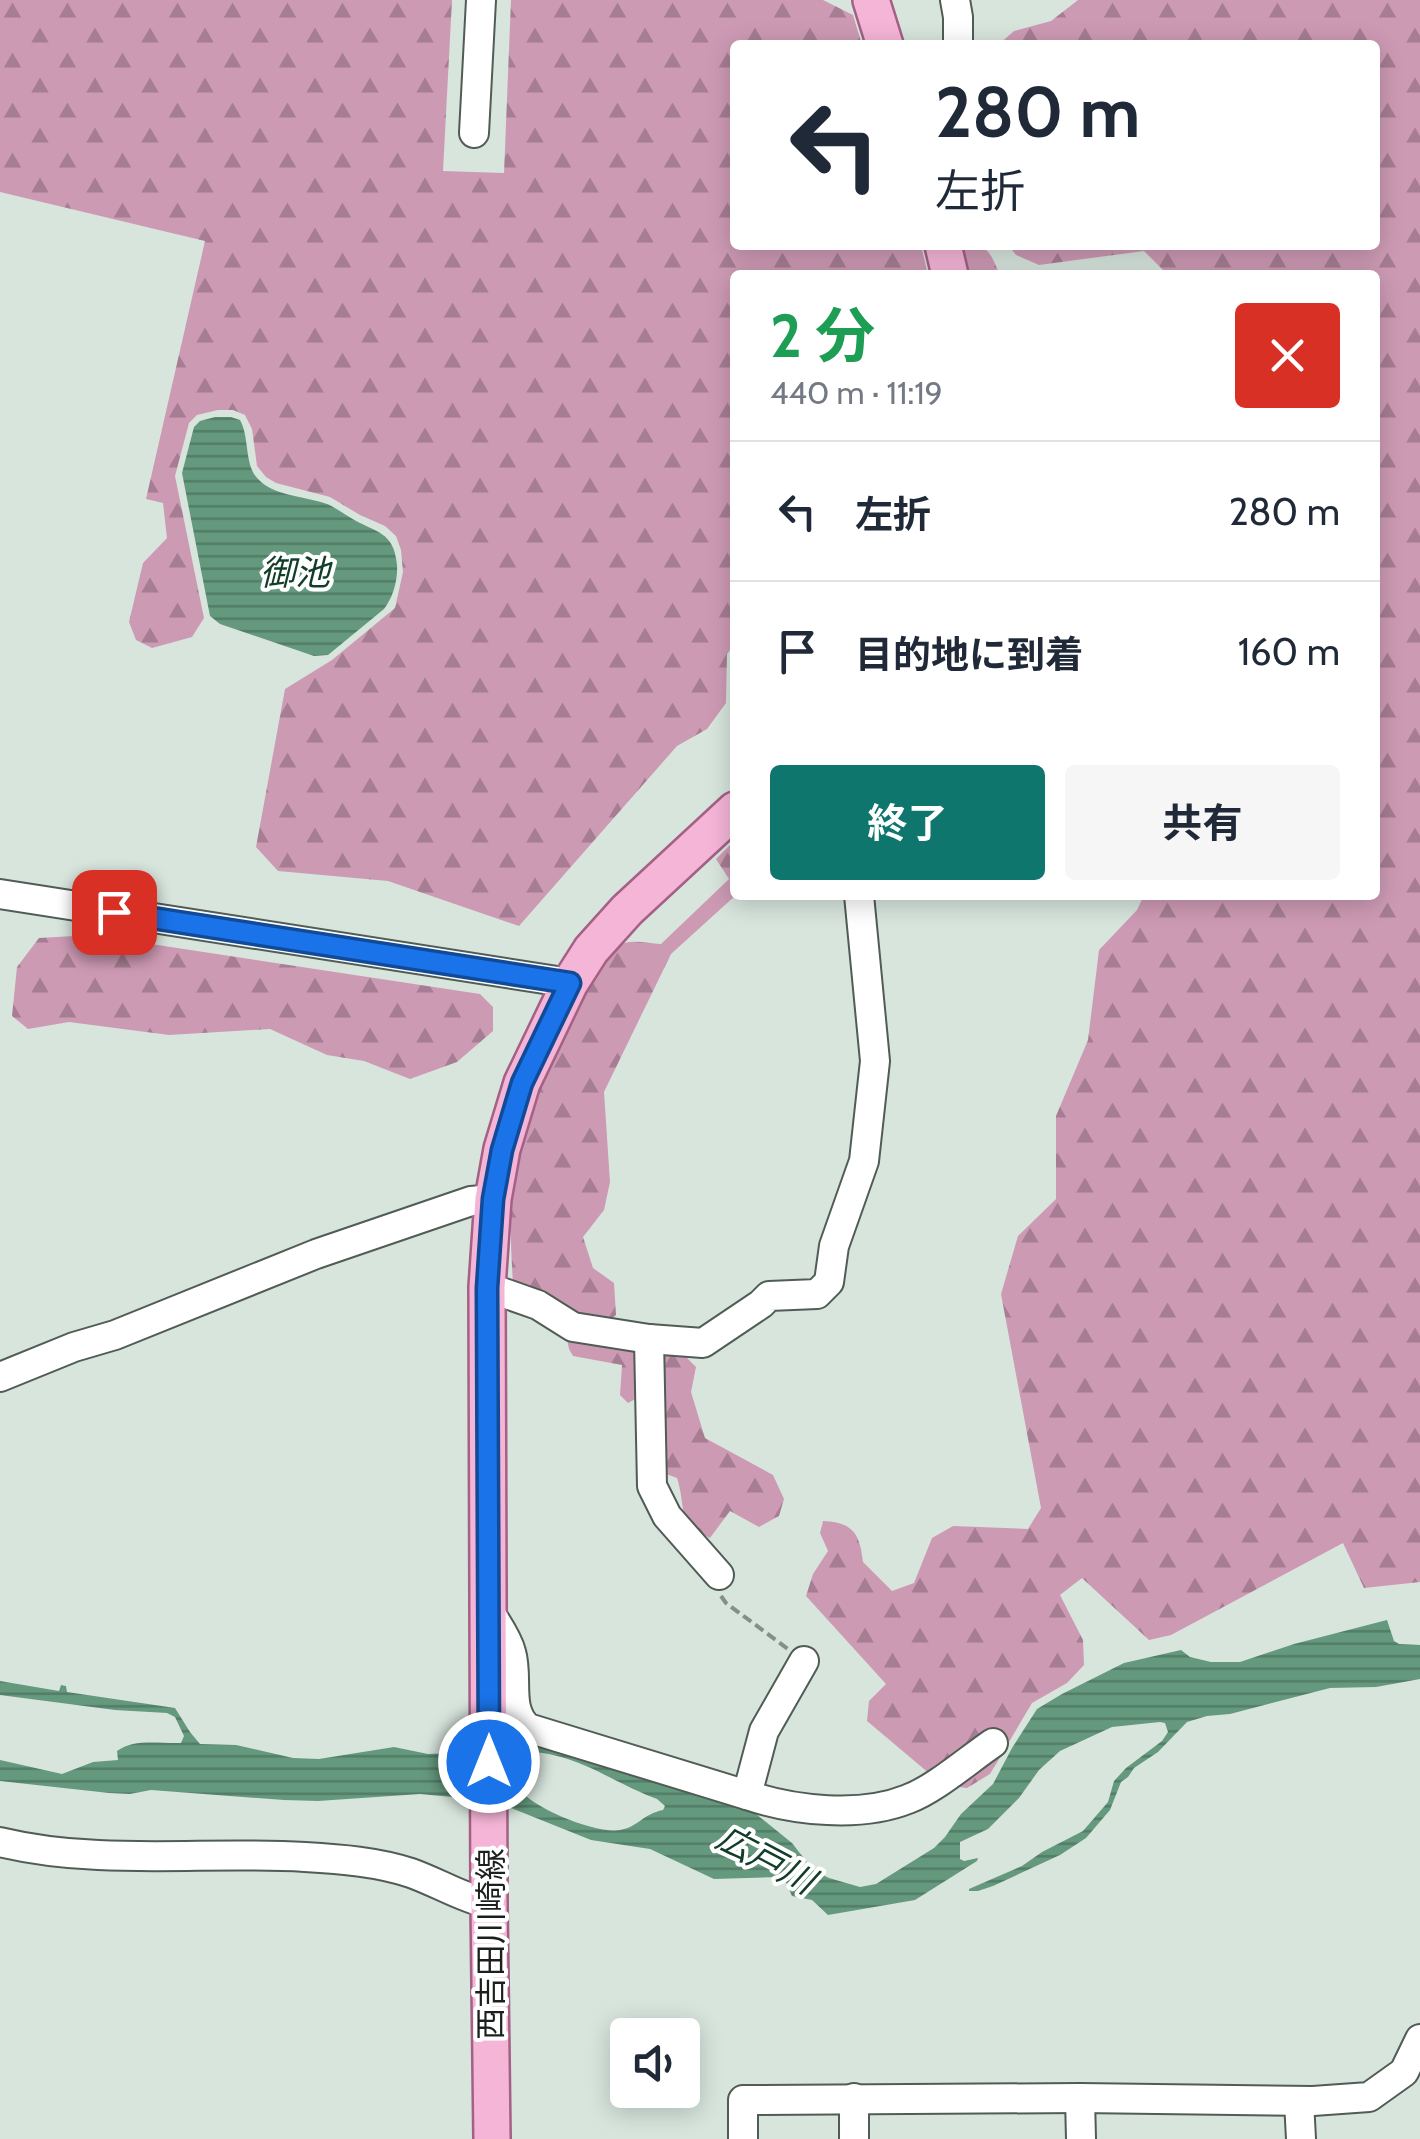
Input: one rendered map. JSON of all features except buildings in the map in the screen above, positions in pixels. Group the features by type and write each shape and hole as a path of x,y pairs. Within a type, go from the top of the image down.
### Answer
{"main road":[{"path":"872,0 884,40"},
{"name":"西吉田川崎線","path":"492,2139 487,1288 493,1199 502,1150 522,1083 570,983 591,950 627,910 730,815"}],"street":[{"path":"474,133 481,0"},
{"path":"955,0 958,40"},
{"path":"0,894 570,983"},
{"path":"487,1288 538,1305 572,1328 703,1344 769,1296 817,1294 829,1282 834,1246 864,1161 875,1061 859,900"},
{"path":"0,1378 316,1254 471,1200 493,1199"},
{"path":"649,1339 652,1486 668,1516 719,1574"},
{"path":"488,1609 510,1646 517,1715 528,1728 778,1804 842,1810 896,1803 918,1794 993,1743"},
{"path":"747,1794 764,1731 804,1661"},
{"path":"0,1842 69,1853 304,1857 406,1871 466,1899 489,1890"},
{"path":"743,2139 743,2100 1299,2101 1369,2097 1404,2072 1420,2039"},
{"path":"854,2098 854,2139"},
{"path":"1080,2098 1081,2139"},
{"path":"1299,2101 1300,2139"}],"path":[{"path":"719,1574 714,1586 726,1603 804,1661"}],"green space":[{"path":"0,0 452,0 443,171 504,173 511,0 823,0 853,15 860,40 730,40 730,250 922,250 927,270 730,270 730,650 726,703 707,729 677,746 519,926 388,881 278,871 256,847 285,689 332,660 395,608 403,572 396,536 385,526 330,497 266,477 257,466 252,429 245,415 218,410 197,415 189,423 175,476 204,618 192,637 152,648 136,640 129,622 143,563 167,538 163,503 146,499 205,241 0,192"},
{"path":"1078,0 1420,0 1420,1582 1364,1588 1343,1543 1171,1635 1149,1640 1082,1578 1060,1595 1083,1640 1084,1665 1067,1683 1032,1703 990,1774 967,1788 943,1785 867,1721 869,1701 886,1684 806,1596 813,1574 828,1551 820,1533 823,1521 853,1531 863,1562 892,1591 914,1583 932,1538 953,1526 1028,1529 1041,1508 1001,1294 1018,1236 1056,1199 1056,1116 1088,1040 1099,950 1142,900 1380,900 1380,270 1163,270 1144,251 1039,265 1012,250 1380,250 1380,40 1004,40 1014,31 1051,21"},
{"path":"963,250 984,250 998,270 963,270"},
{"path":"730,845 730,900 671,954 604,1092 610,1182 604,1210 583,1237 593,1268 614,1283 616,1315 603,1326 513,1286 511,1209 521,1142 550,1062 599,965 621,944 661,944 729,879 716,859"},
{"path":"92,935 480,994 493,1007 493,1031 457,1062 410,1079 364,1061 327,1055 270,1029 169,1035 69,1022 28,1029 12,1016 17,967 39,938"},
{"path":"574,1333 633,1343 644,1354 639,1397 628,1403 620,1395 622,1365 573,1356 567,1339"},
{"path":"680,1351 696,1367 691,1392 705,1438 773,1475 784,1499 779,1516 759,1527 730,1511 710,1538 699,1532 684,1514 677,1478 666,1474 659,1456 658,1361 665,1353"}],"water":[{"name":"御池","path":"215,417 240,420 251,466 265,485 331,506 382,534 392,545 397,577 387,605 328,655 314,656 220,624 210,616 182,473 194,427"},
{"name":"広戸川","path":"1387,1620 1394,1641 1420,1645 1420,1679 1376,1687 1330,1688 1187,1722 1121,1782 1110,1810 1086,1838 1060,1855 993,1886 969,1891 1083,1831 1108,1802 1114,1781 1168,1732 1165,1723 1160,1722 1112,1727 1060,1751 988,1829 960,1842 960,1859 978,1858 977,1861 915,1900 828,1915 812,1900 792,1896 785,1880 778,1877 714,1879 650,1849 591,1840 506,1806 463,1798 420,1794 284,1800 151,1790 109,1793 0,1781 0,1760 62,1774 93,1762 118,1760 117,1751 131,1744 181,1743 184,1736 175,1717 167,1713 0,1695 0,1681 59,1691 61,1685 66,1686 67,1692 175,1708 200,1744 236,1745 293,1758 319,1759 394,1747 428,1754 475,1752 514,1740 740,1801 792,1843 813,1870 860,1887 876,1884 934,1848 961,1814 993,1784 1037,1709 1062,1694 1124,1663 1181,1650 1190,1657 1211,1662 1240,1662","holes":["521,1751 542,1753 592,1769 665,1806 620,1830 566,1819 527,1797 515,1782 511,1758"]}],"route":[{"path":"114,912 570,983 522,1083 502,1150 493,1199 486,1371 489,1762"}]}
